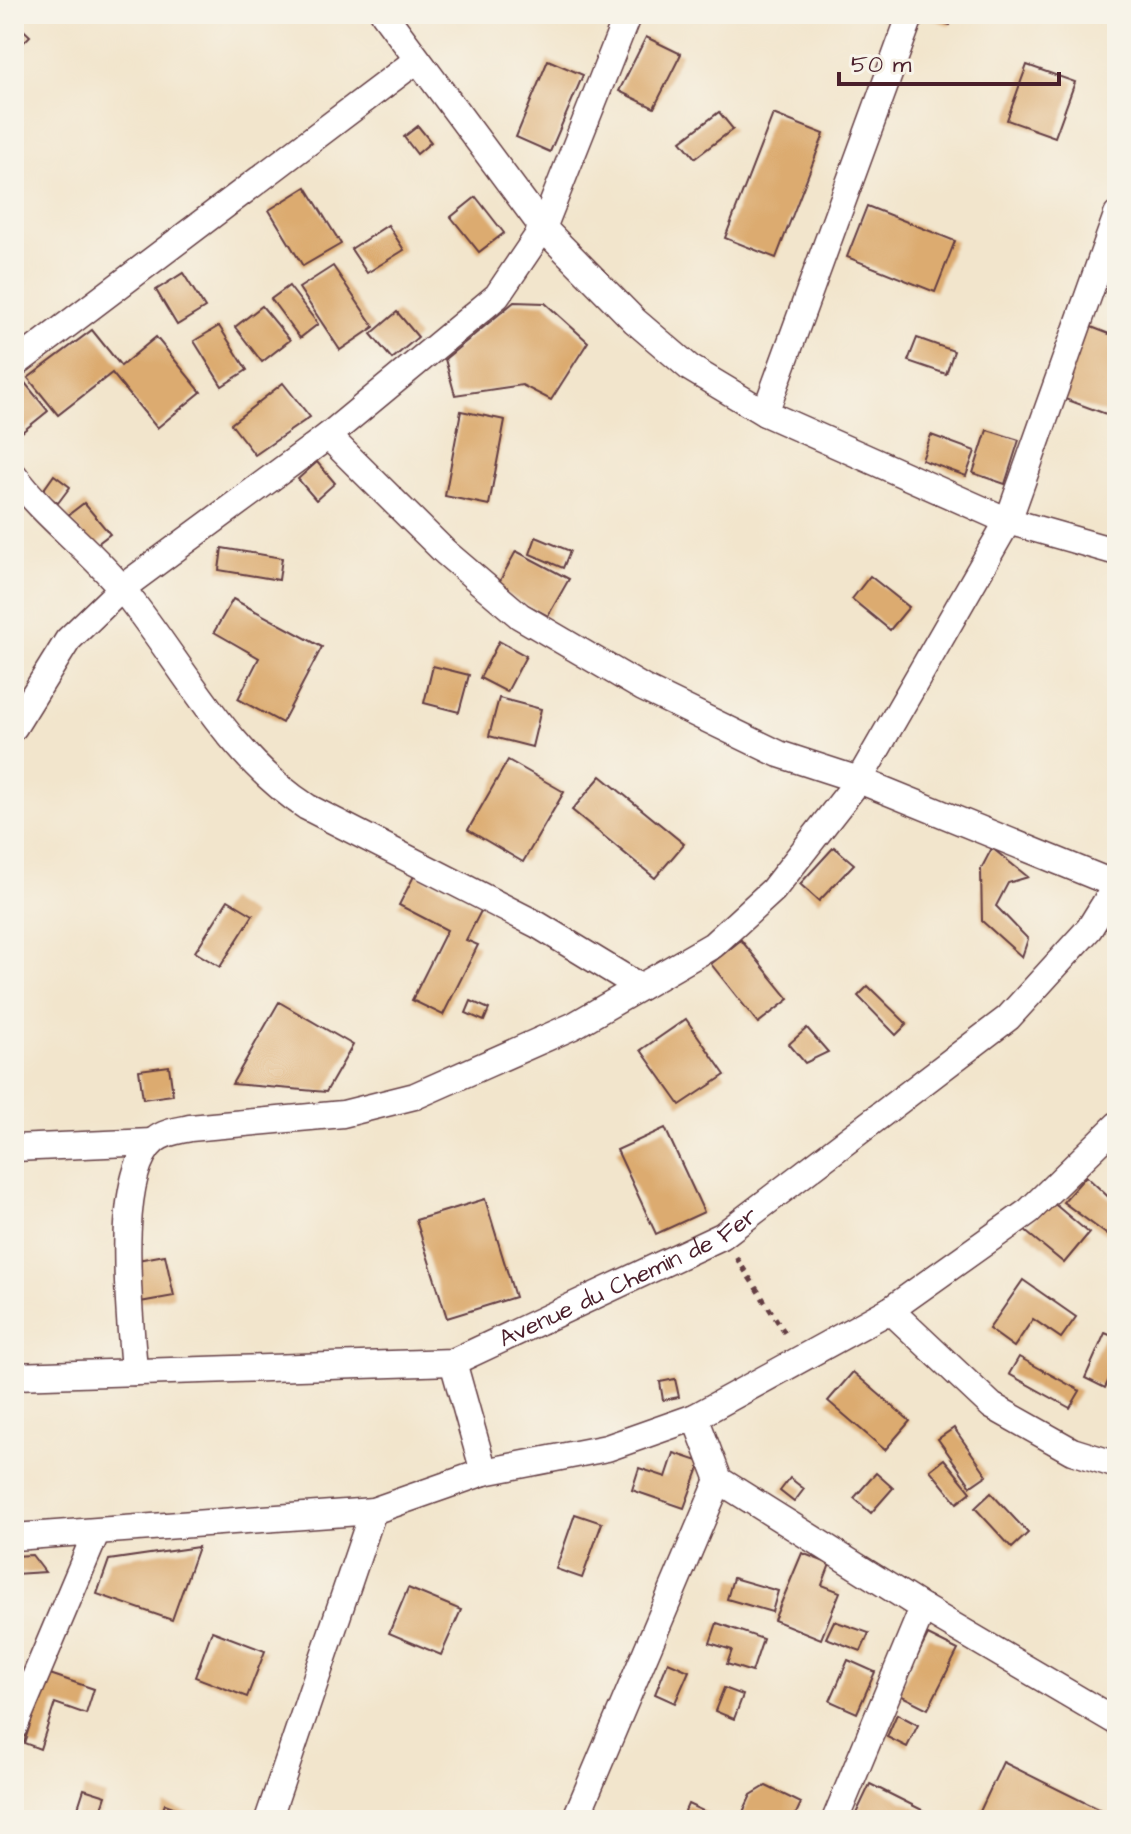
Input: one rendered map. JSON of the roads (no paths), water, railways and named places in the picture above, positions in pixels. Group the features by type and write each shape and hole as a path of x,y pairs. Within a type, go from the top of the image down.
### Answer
{"street":[{"path":"384,14 543,228 635,321 690,368 765,413 1008,521 1117,552"},
{"path":"14,727 68,640 122,588 328,436 497,296 543,228 628,14"},
{"path":"765,413 911,14"},
{"path":"14,365 417,60"},
{"path":"134,1372 127,1223 137,1174 152,1142 165,1133 190,1128 343,1114 415,1096 573,1026 713,945 773,890 859,780 1008,521 1117,215"},
{"path":"328,436 445,552 520,616 643,688 779,754 859,780 1117,884"},
{"path":"14,475 122,588 243,752 273,785 307,807 385,844 538,925 640,987"},
{"name":"Avenue du Chemin de Fer","path":"14,1376 453,1362 722,1236 1008,1018 1089,929 1117,884"},
{"path":"14,1537 373,1511 484,1472 607,1448 695,1417 803,1361 890,1310 1029,1211 1117,1125"},
{"path":"14,1148 152,1142"},
{"path":"890,1310 992,1406 1072,1451 1117,1465"},
{"path":"453,1362 484,1472"},
{"path":"695,1417 719,1480 923,1608 1117,1722"},
{"path":"575,1820 719,1480"},
{"path":"268,1820 373,1511"},
{"path":"14,1727 96,1533"},
{"path":"835,1820 923,1608"}]}
